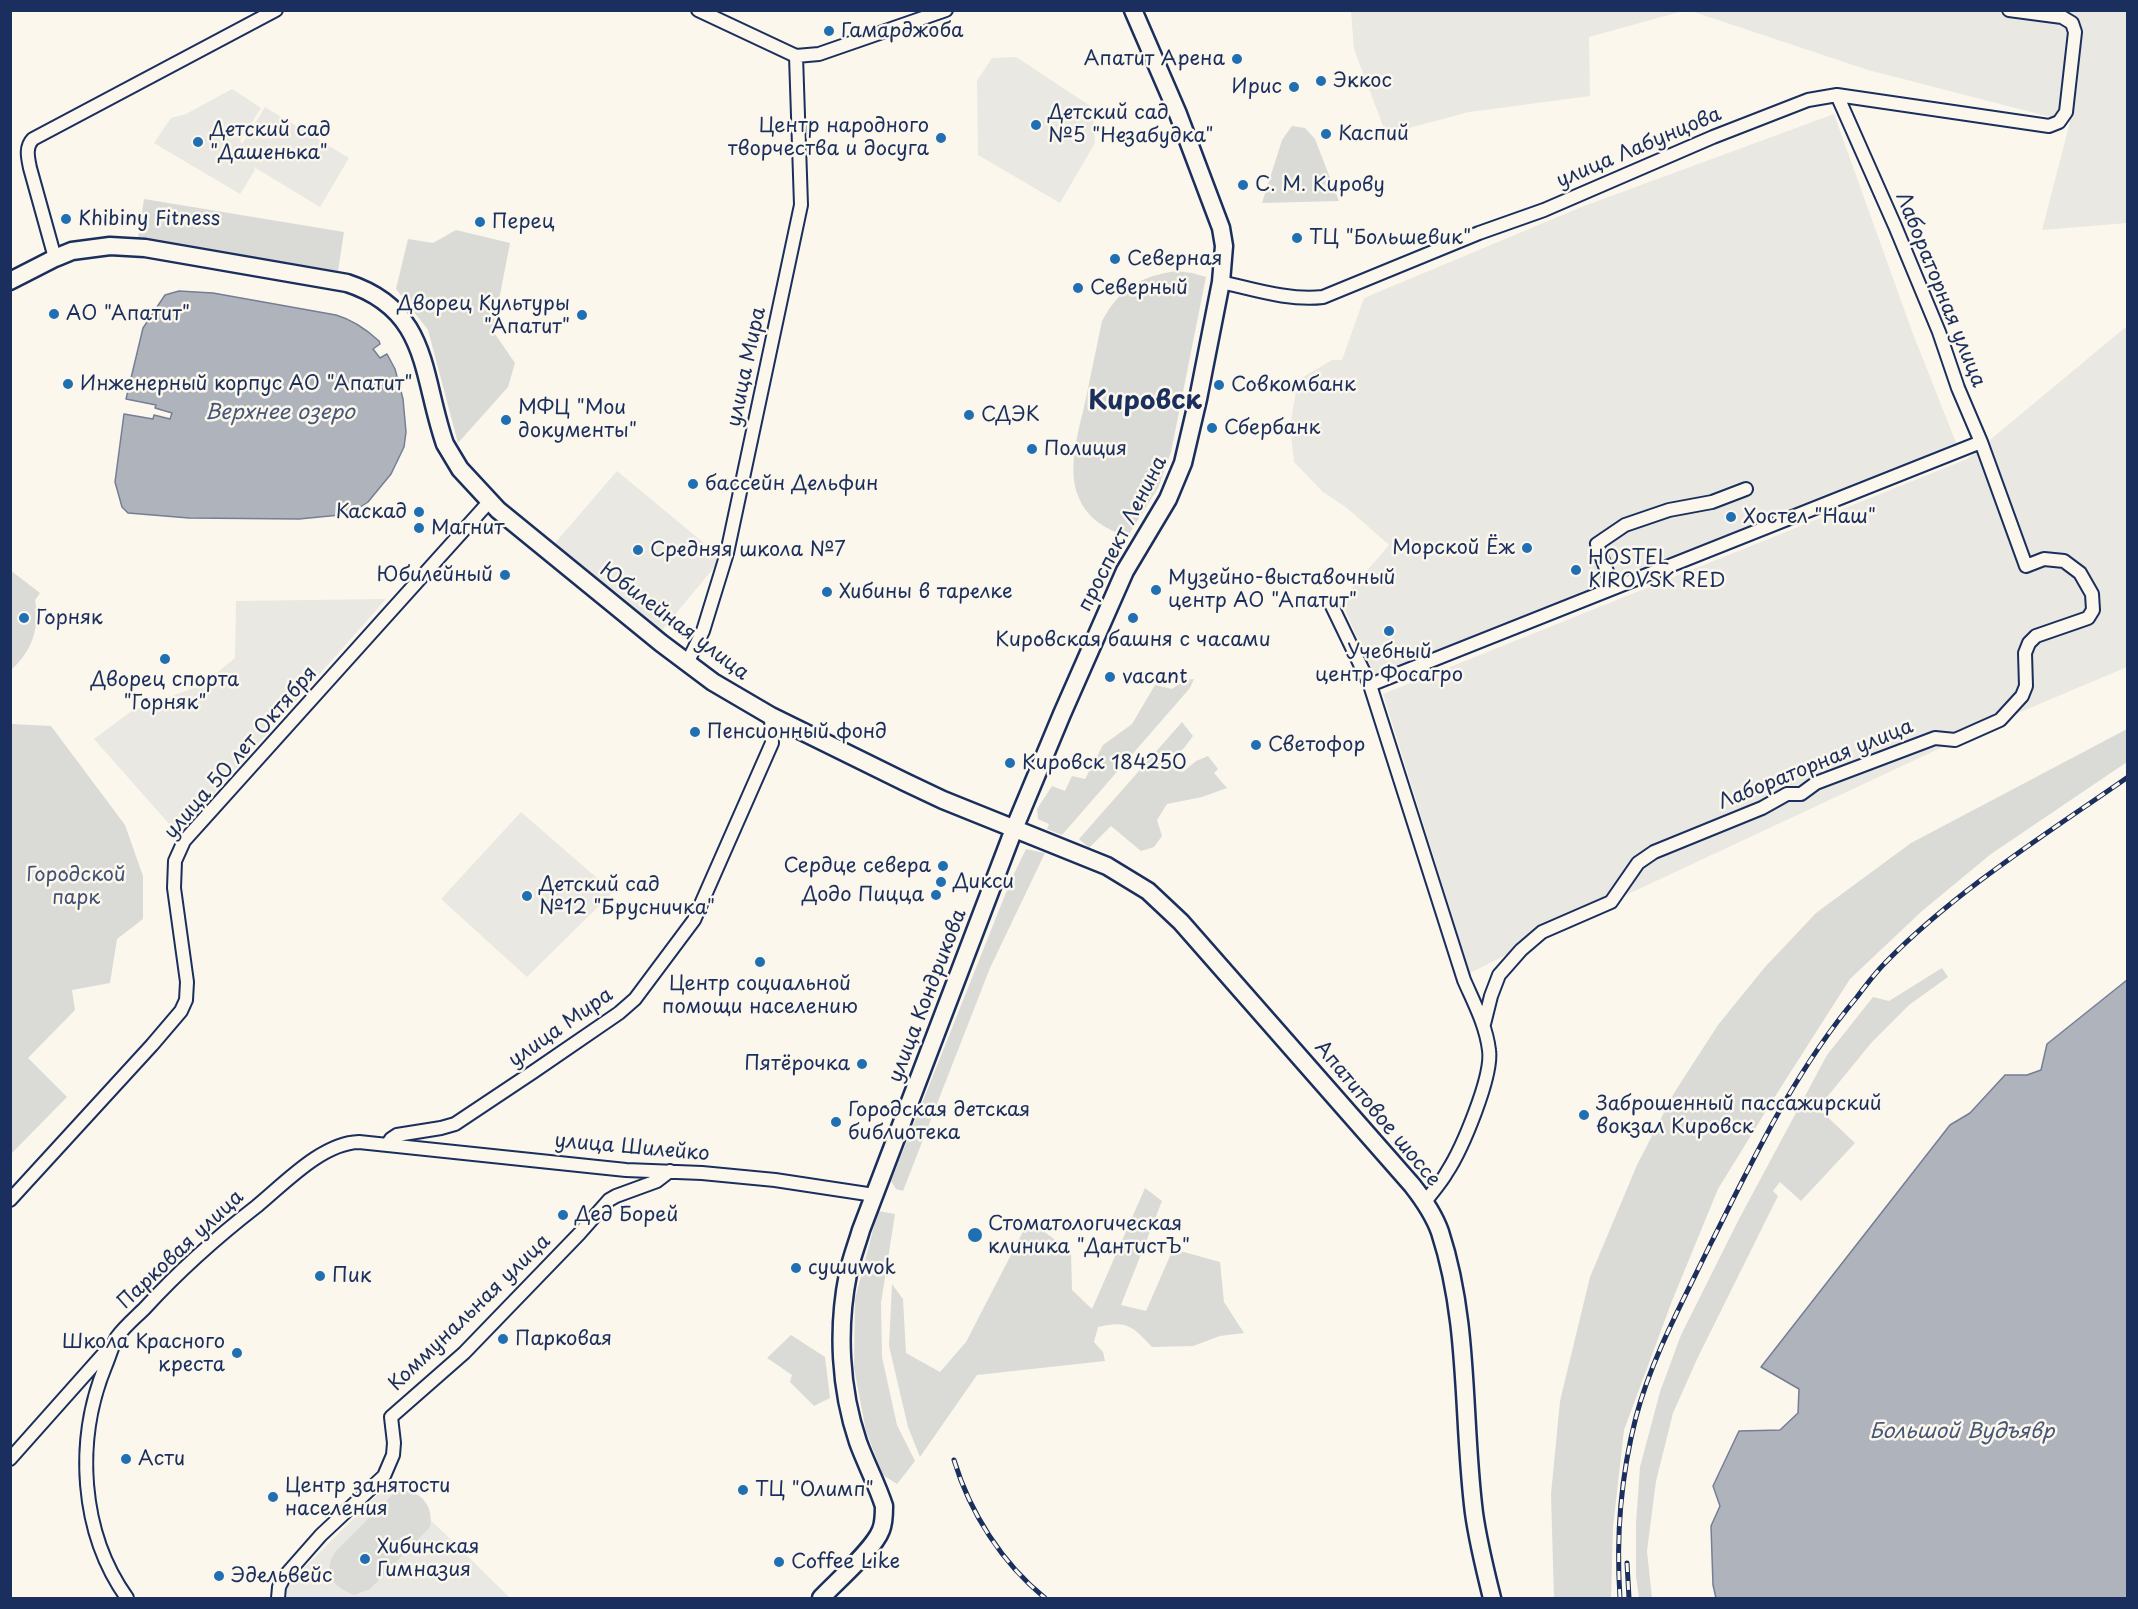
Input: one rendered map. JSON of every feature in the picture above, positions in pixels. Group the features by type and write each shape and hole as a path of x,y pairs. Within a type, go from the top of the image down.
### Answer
{"street":[{"path":"55,258 27,156 28,144 33,139 276,10"},
{"path":"698,10 790,54 819,54 946,10"},
{"name":"проспект Ленина","path":"1014,829 1104,615 1125,571 1168,499 1183,463 1198,399 1221,278 1224,246 1218,220 1178,114 1133,10"},
{"name":"улица Лабунцова","path":"1221,278 1266,293 1312,298 1340,291 1479,233 1544,210 1713,137 1808,100 1837,95 2049,126 2059,122 2066,111 2075,32 2072,23 2062,16 2009,10"},
{"name":"улица Мира","path":"687,663 703,631 727,553 801,205 796,71 790,54"},
{"name":"Лабораторная улица","path":"1484,1024 1499,975 1521,950 1542,932 1611,902 1638,863 1654,852 1762,808 1787,794 1801,794 1816,783 1935,738 1955,740 2000,720 2022,696 2026,686 2025,653 2028,643 2036,636 2088,618 2093,610 2092,594 2080,573 2064,561 2044,559 2026,566 1939,332 1837,95"},
{"name":"Юбилейная улица","path":"10,281 72,251 111,246 145,248 360,287 390,306 404,319 412,331 419,347 445,444 460,469 489,502 687,663 731,694 943,800 1014,829"},
{"path":"1370,685 1981,441"},
{"path":"1613,588 1597,544 1625,525 1669,510 1712,502 1746,489"},
{"name":"улица 50 лет Октября","path":"10,1200 181,1011 186,1000 188,982 174,880 175,861 184,841 489,502"},
{"name":"Лабораторная улица","path":"1330,604 1370,685 1464,980 1484,1024 1490,1052 1487,1080 1456,1157 1447,1174 1425,1202"},
{"name":"улица Мира","path":"387,1145 397,1135 455,1124 619,1013 634,999 694,920 772,743 771,716"},
{"name":"Апатитовое шоссе","path":"1014,829 1107,866 1148,891 1181,922 1425,1202 1440,1231 1460,1318 1474,1514 1492,1599"},
{"name":"улица Кондрикова","path":"821,1599 875,1541 882,1529 884,1506 858,1441 845,1389 842,1352 843,1319 849,1273 874,1196 1014,829"},
{"name":"Парковая улица","path":"127,1599 115,1579 96,1534 87,1490 86,1469 87,1432 98,1384 117,1337 204,1251 329,1149 348,1142 387,1145"},
{"name":"улица Шилейко","path":"387,1145 626,1170 670,1171 775,1180 874,1196"},
{"name":"Коммунальная улица","path":"278,1599 279,1587 284,1577 321,1535 384,1476 393,1455 391,1417 464,1353 609,1200 657,1181 670,1171"},
{"path":"10,1459 69,1395 117,1337"}],"shaded area":[{"path":"1351,10 1683,11 1589,37 1590,96 1469,112 1386,134 1354,49"},
{"path":"1691,11 2127,11 2127,223 2042,230 2070,122 1868,70"},
{"name":"Детский сад №5 \"Незабудка\"","path":"1016,57 1092,107 1095,143 1060,203 978,155 977,81 992,58"},
{"path":"232,89 261,108 240,141 242,144 265,107 349,158 320,207 254,167 255,170 240,194 154,143 171,118 186,114"},
{"path":"1834,114 1913,334 1957,445 1374,676 1341,601 1389,545 1347,508 1323,492 1294,462 1290,426 1298,380 1332,360 1342,360 1364,298 1584,206"},
{"path":"2127,326 2127,667 1992,724 1611,902 1470,973 1383,694 1967,459"},
{"name":"Средняя школа №7","path":"617,471 722,558 658,635 555,543"},
{"path":"386,599 178,834 94,739 133,710 202,685 235,658 236,601"},
{"name":"Детский сад №12 \"Брусничка\"","path":"521,812 613,892 527,977 441,899"},
{"name":"Хибинская Гимназия","path":"390,1482 510,1598 286,1598 287,1585"}],"green space":[{"path":"1292,126 1305,128 1315,139 1339,201 1262,203 1282,140"},
{"path":"144,199 344,232 338,271 138,238"},
{"path":"456,230 510,243 493,331 515,363 508,387 458,443 428,330 396,289 408,239 433,243"},
{"path":"1176,271 1206,277 1171,452 1158,488 1127,537 1099,523 1083,506 1075,486 1076,446 1102,321 1116,300 1132,286 1141,280"},
{"name":"Горняк","path":"10,570 40,593 35,600 36,620 33,638 24,655 11,670"},
{"path":"1194,679 1190,688 1062,835 1047,829 1049,824 1038,819 1037,809 1052,786 1065,791 1072,776 1085,779 1103,745 1132,724 1155,685 1172,689 1185,680"},
{"path":"1182,722 1193,736 1171,759 1183,772 1196,761 1208,756 1218,769 1214,773 1227,788 1202,797 1167,804 1157,820 1162,836 1154,847 1141,851 1111,826 1089,848 1079,839"},
{"name":"Городской парк","path":"11,724 51,726 125,825 143,876 143,919 117,939 110,983 72,990 75,1010 28,1058 67,1097 11,1154"},
{"path":"2127,729 2127,762 1991,854 1922,911 1850,979 1718,1189 1672,1301 1624,1430 1613,1527 1611,1598 1554,1598 1551,1494 1560,1401 1590,1277 1637,1165 1674,1093 1718,1025 1765,967 1816,913 1911,843"},
{"path":"1026,849 1045,853 990,968 903,1191 896,1189 891,1181 1011,880"},
{"path":"1942,968 1948,977 1909,1005 1872,1042 1818,1108 1855,1143 1801,1201 1780,1182 1773,1191 1778,1196 1698,1357 1673,1413 1656,1481 1647,1551 1652,1598 1639,1598 1636,1576 1636,1523 1640,1467 1660,1392 1681,1335 1739,1219 1827,1055 1873,997 1889,1001"},
{"path":"1145,1188 1162,1201 1121,1305 1146,1311 1173,1249 1220,1262 1224,1302 1244,1333 1220,1336 1193,1346 1152,1347 1129,1326 1116,1324 1098,1327 1094,1342 1103,1352 1105,1361 977,1375 920,1457 908,1427 889,1346 892,1284 903,1299 906,1353 940,1372 966,1342 1029,1220 1071,1252 1072,1290 1092,1309"},
{"path":"878,1211 895,1214 881,1303 882,1357 897,1425 915,1461 897,1484 883,1475 866,1431 854,1368 855,1299"},
{"path":"791,1335 825,1357 830,1398 814,1406 790,1382 792,1375 767,1358"},
{"path":"401,1490 415,1493 425,1501 430,1513 430,1527 370,1589 354,1595 340,1588 335,1584 330,1573 331,1560 335,1552 395,1492"}],"water":[{"name":"Верхнее озеро","path":"179,291 213,293 336,315 359,325 379,341 380,344 373,349 380,358 387,354 395,369 403,399 406,432 404,447 391,474 368,502 356,510 340,515 299,519 189,518 128,513 122,507 115,482 124,414 153,419 154,415 170,419 172,413 155,408 156,405 126,399 143,328 165,295"},
{"name":"Большой Вудъявр","path":"2127,980 2127,1598 1716,1598 1713,1585 1711,1526 1720,1506 1713,1486 1739,1431 1780,1430 1798,1413 1799,1389 1761,1367 1950,1125 1970,1113 2005,1075 2027,1075 2041,1070 2047,1044"}],"railway":[{"path":"1620,1598 1619,1530 1623,1484 1631,1439 1643,1395 1659,1351 1689,1287 1759,1148 1794,1085 1834,1026 1867,983 1914,935 2003,864 2128,777"},
{"path":"954,1460 969,1499 989,1536 1015,1569 1045,1598"},
{"path":"1627,1563 1629,1598"}],"place":[{"name":"Гамарджоба","path":"829,31"},
{"name":"Апатит Арена","path":"1237,59"},
{"name":"Эккос","path":"1321,81"},
{"name":"Ирис","path":"1294,87"},
{"name":"Детский сад №5 \"Незабудка\"","path":"1036,125"},
{"name":"Каспий","path":"1326,134"},
{"name":"Центр народного творчества и досуга","path":"941,138"},
{"name":"Детский сад \"Дашенька\"","path":"198,142"},
{"name":"С. М. Кирову","path":"1243,185"},
{"name":"Khibiny Fitness","path":"66,219"},
{"name":"Перец","path":"480,222"},
{"name":"ТЦ \"Большевик\"","path":"1297,238"},
{"name":"Северная","path":"1115,259"},
{"name":"Северный","path":"1078,288"},
{"name":"АО \"Апатит\"","path":"54,314"},
{"name":"Дворец Культуры \"Апатит\"","path":"582,315"},
{"name":"Инженерный корпус АО \"Апатит\"","path":"68,384"},
{"name":"Совкомбанк","path":"1219,385"},
{"name":"СДЭК","path":"969,415"},
{"name":"МФЦ \"Мои документы\"","path":"506,420"},
{"name":"Сбербанк","path":"1212,428"},
{"name":"Полиция","path":"1032,449"},
{"name":"бассейн Дельфин","path":"693,484"},
{"name":"Каскад","path":"419,512"},
{"name":"Хостел \"Наш\"","path":"1731,517"},
{"name":"Магнит","path":"419,528"},
{"name":"Морской Ёж","path":"1527,548"},
{"name":"Средняя школа №7","path":"638,550"},
{"name":"HOSTEL KIROVSK RED","path":"1576,570"},
{"name":"Юбилейный","path":"505,575"},
{"name":"Музейно-выставочный центр АО \"Апатит\"","path":"1156,590"},
{"name":"Хибины в тарелке","path":"827,592"},
{"name":"Горняк","path":"24,618"},
{"name":"Кировская башня с часами","path":"1133,618"},
{"name":"Учебный центр Фосагро","path":"1389,631"},
{"name":"Дворец спорта \"Горняк\"","path":"165,659"},
{"name":"vacant","path":"1110,677"},
{"name":"Пенсионный фонд","path":"695,732"},
{"name":"Светофор","path":"1256,745"},
{"name":"Кировск 184250","path":"1010,763"},
{"name":"Сердце севера","path":"943,866"},
{"name":"Дикси","path":"941,882"},
{"name":"Додо Пицца","path":"936,895"},
{"name":"Детский сад №12 \"Брусничка\"","path":"527,896"},
{"name":"Центр социальной помощи населению","path":"760,962"},
{"name":"Пятёрочка","path":"862,1064"},
{"name":"Заброшенный пассажирский вокзал Кировск","path":"1584,1115"},
{"name":"Городская детская библиотека","path":"836,1122"},
{"name":"Дед Борей","path":"563,1215"},
{"name":"Стоматологическая клиника \"ДантистЪ\"","path":"975,1235"},
{"name":"сушиwok","path":"796,1268"},
{"name":"Пик","path":"320,1276"},
{"name":"Парковая","path":"503,1339"},
{"name":"Школа Красного креста","path":"237,1353"},
{"name":"Асти","path":"126,1459"},
{"name":"ТЦ \"Олимп\"","path":"743,1490"},
{"name":"Центр занятости населения","path":"273,1497"},
{"name":"Хибинская Гимназия","path":"365,1559"},
{"name":"Coffee Like","path":"779,1562"},
{"name":"Эдельвейс","path":"219,1576"}],"district":[{"name":"Кировск","path":"1145,402"}]}
